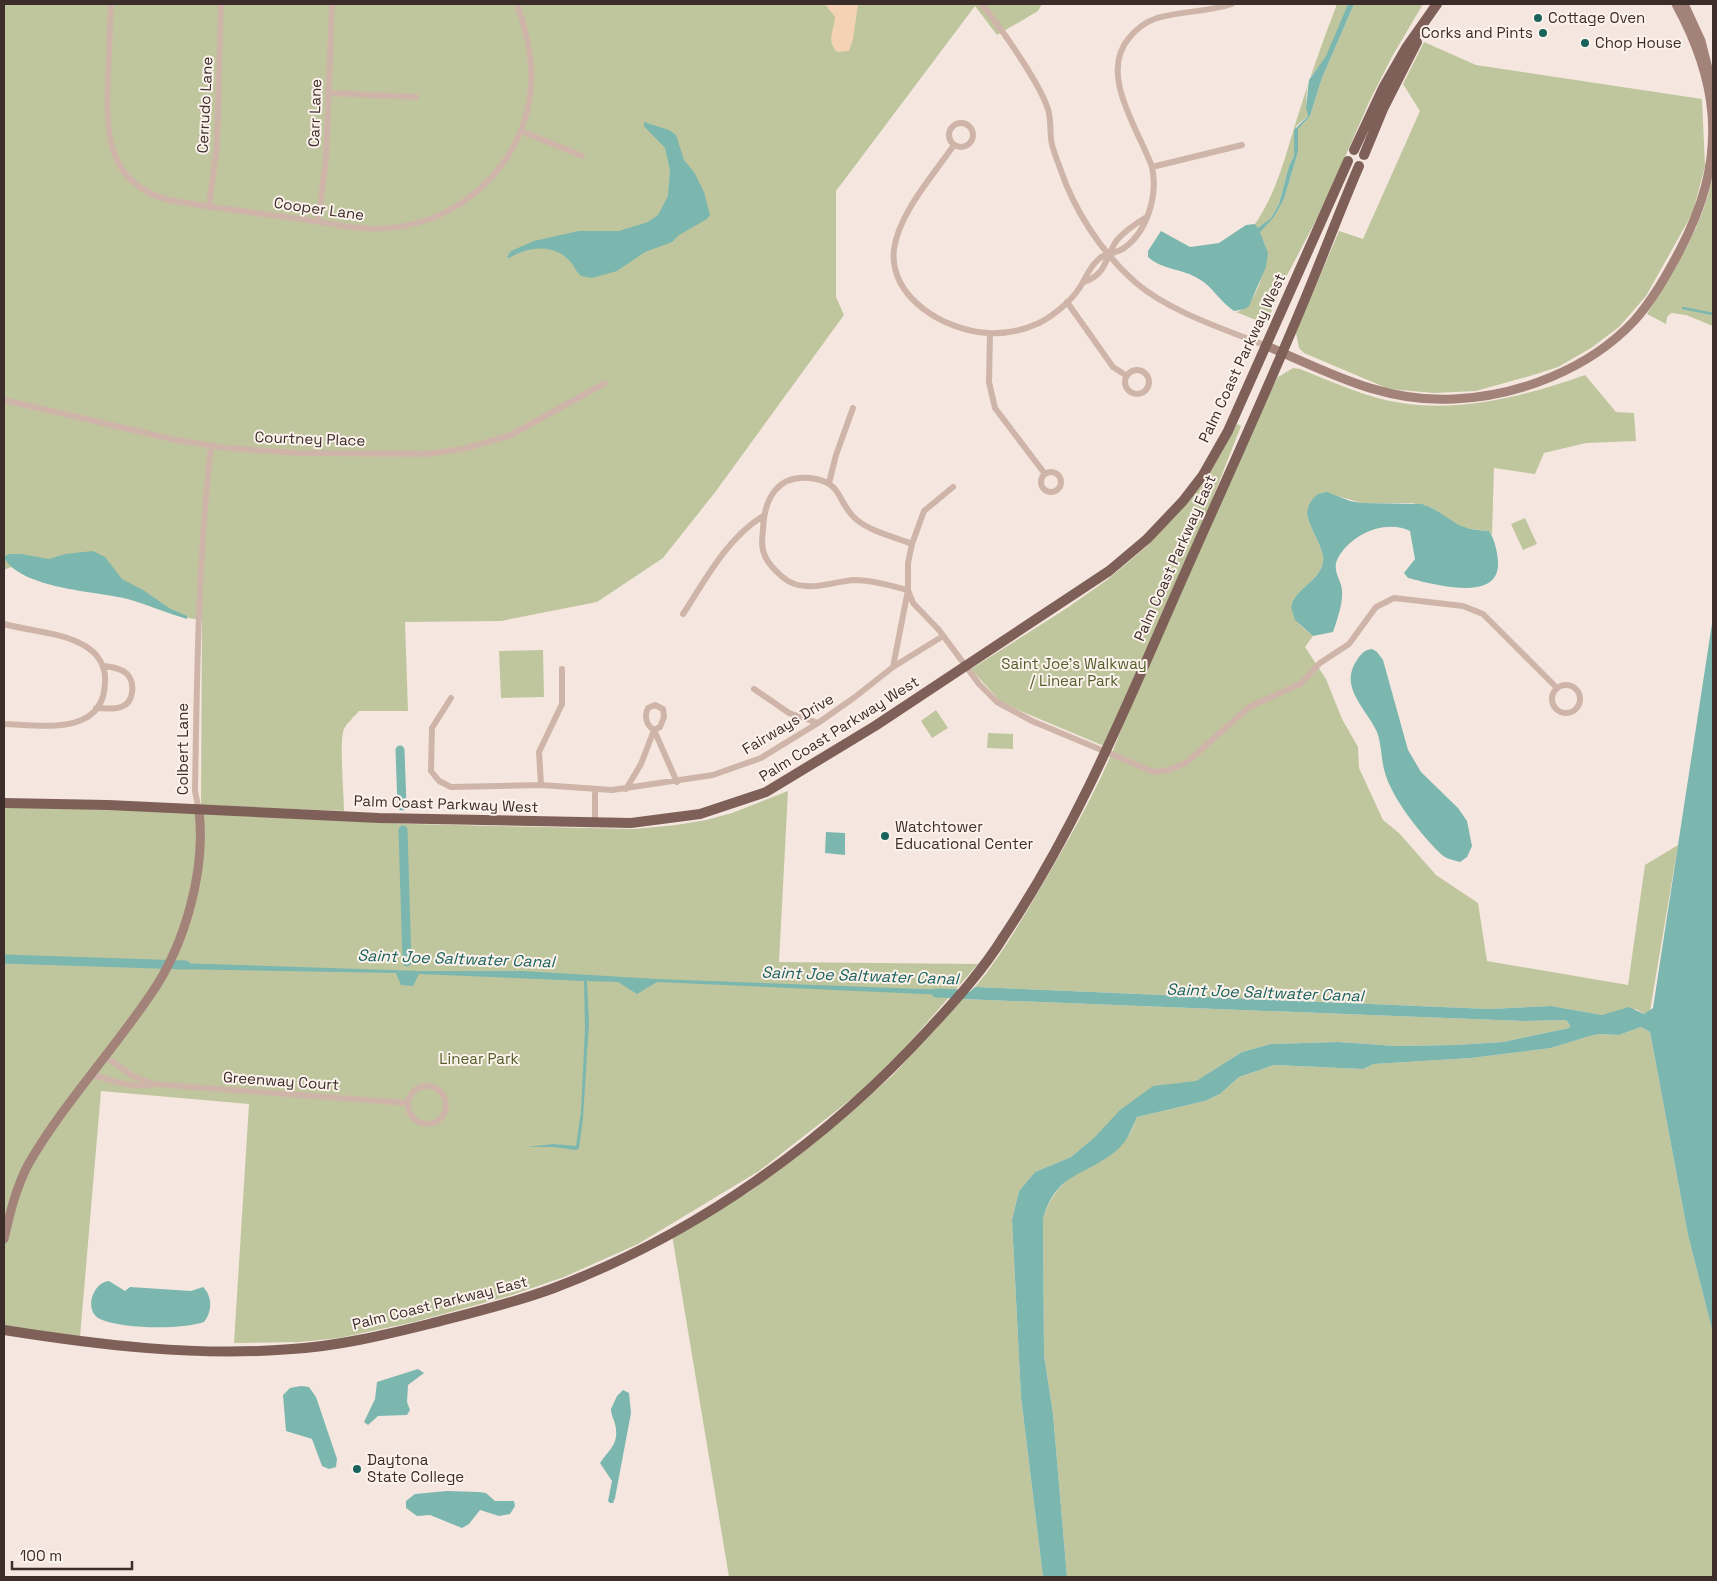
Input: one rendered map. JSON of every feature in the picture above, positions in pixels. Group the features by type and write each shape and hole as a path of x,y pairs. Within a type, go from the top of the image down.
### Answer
{"main road":[{"path":"1354,150 1383,88 1406,48 1435,7"},
{"path":"1364,155 1383,109 1435,7"},
{"name":"Palm Coast Parkway West","path":"4,803 108,805 199,811 645,822 685,817 729,806 766,792 790,779 965,667 1109,571 1142,543 1183,501 1203,475 1221,444 1267,346 1348,161"},
{"name":"Palm Coast Parkway East","path":"4,1330 161,1349 225,1352 297,1349 415,1328 510,1303 546,1291 624,1258 748,1188 810,1142 889,1073 970,982 1003,938 1066,834 1106,752 1282,352 1359,166"}],"street":[{"name":"Cooper Lane","path":"111,4 107,122 109,142 115,158 130,179 146,192 169,200 318,222 380,229 418,223 441,215 464,202 489,181 510,153 521,131 530,97 531,64 525,27 517,4"},
{"name":"Cerrudo Lane","path":"209,206 216,145 221,4"},
{"name":"Carr Lane","path":"318,222 326,159 332,4"},
{"path":"981,4 1042,94 1050,119 1052,146 1067,186 1084,219 1110,254 1135,282 1179,310 1362,387 1384,394 1429,399 1462,399 1502,392 1551,377 1579,364 1608,345 1634,321 1668,271 1693,225 1706,190 1710,169 1712,135 1711,79 1698,33 1684,4"},
{"path":"954,145 902,223 895,247 895,266 904,288 927,312 955,327 990,334 1035,325 1054,314 1067,302 1084,282 1085,273 1101,257 1123,249 1139,234 1153,194 1152,167 1119,87 1117,69 1124,45 1140,26 1155,19 1232,4"},
{"path":"1676,4 1700,59 1711,102"},
{"path":"328,93 416,97"},
{"path":"521,131 582,156"},
{"path":"1152,167 1242,145"},
{"path":"1110,254 1116,241 1132,226 1145,218"},
{"path":"1067,302 1113,367 1127,376"},
{"path":"990,334 989,382 995,408 1045,474"},
{"name":"Courtney Place","path":"4,400 156,436 211,446 300,453 419,454 453,451 511,435 605,383"},
{"path":"829,483 836,455 853,408"},
{"name":"Colbert Lane","path":"4,1239 12,1205 28,1165 90,1074 153,992 182,932 197,873 202,836 195,791 199,610 201,545 211,446"},
{"path":"908,590 871,581 856,580 805,586 791,582 779,573 764,556 762,544 763,516 766,503 772,492 786,482 810,478 829,483 837,490 846,508 856,519 873,529 912,544"},
{"path":"893,667 908,590 908,563 912,544 924,511 953,486"},
{"path":"683,614 732,541 744,528 763,516"},
{"path":"908,590 913,603 943,636 965,667 985,691 1003,706 1154,772 1178,767 1194,759 1249,707 1295,687 1320,663 1344,649 1353,639 1369,614 1380,604 1399,598 1462,606 1483,614 1557,688"},
{"path":"4,624 78,642 93,652 103,666 105,687 96,708 83,720 70,724 4,724"},
{"name":"Fairways Drive","path":"451,698 432,728 431,763 434,777 450,786 541,785 564,788 626,789 713,775 747,764 818,723 893,667 943,636"},
{"path":"96,708 120,708 128,702 132,692 131,681 125,672 103,666"},
{"path":"541,785 539,752 562,704 562,669"},
{"path":"1567,685 1577,690 1580,700 1574,710 1564,712 1555,708 1552,697 1557,688 1567,685"},
{"path":"754,689 789,713 818,723"},
{"path":"626,789 641,764 654,730 677,782"},
{"path":"595,789 595,822"},
{"path":"104,1056 131,1075 153,1084"},
{"path":"90,1074 131,1086 139,1087 153,1084"},
{"name":"Greenway Court","path":"153,1084 408,1103"},
{"path":"430,1086 436,1088 444,1097 446,1109 440,1120 428,1125 415,1120 411,1116 408,1103 410,1097 418,1088 430,1086"}],"green space":[{"path":"4,4 1042,4 1038,11 997,35 975,6 836,191 836,297 844,315 716,491 663,558 597,602 501,621 405,622 408,711 359,711 345,727 342,744 344,811 201,805 202,620 174,614 113,595 54,585 25,575 11,567 4,570"},
{"path":"1337,4 1348,4 1327,55 1309,81 1306,96 1308,116 1296,126 1294,156 1289,166 1279,204 1271,218 1258,228 1255,224 1277,182 1309,80"},
{"path":"1354,4 1423,4 1393,55 1370,100 1323,207 1284,281 1266,324 1236,312 1243,309 1249,303 1262,276 1266,250 1259,232 1274,217 1284,199 1298,152 1298,129 1310,116 1322,78"},
{"path":"1424,42 1476,65 1702,99 1705,166 1693,212 1646,296 1619,327 1591,348 1558,367 1476,391 1434,393 1389,389 1304,353 1299,348 1296,333 1339,231 1363,239 1420,111 1403,84"},
{"path":"1713,174 1713,326 1686,315 1671,313 1667,317 1666,324 1647,314 1687,247 1703,211"},
{"path":"1293,368 1371,396 1425,405 1479,403 1506,398 1533,392 1585,375 1616,412 1634,413 1636,441 1586,443 1544,453 1535,474 1494,468 1492,535 1489,531 1463,528 1452,523 1431,507 1412,503 1362,503 1323,492 1307,513 1322,550 1323,564 1315,577 1298,594 1291,607 1300,625 1313,636 1305,647 1326,679 1342,719 1358,747 1359,768 1383,820 1399,833 1436,875 1478,903 1487,961 1628,985 1645,865 1678,845 1650,1011 1644,1014 1636,1009 1602,1015 1551,1006 1489,1009 975,987 1020,923 1088,803 1108,762 1125,719 1271,389 1278,377"},
{"name":"Saint Joe's Walkway / Linear Park","path":"1237,424 1241,426 1210,505 1104,746 1018,710 999,700 971,669 1067,608 1107,580 1146,547 1205,482"},
{"path":"1525,518 1537,544 1523,550 1511,524"},
{"path":"543,650 544,697 501,698 499,651"},
{"path":"936,710 948,728 932,738 921,721"},
{"path":"988,733 1013,734 1013,749 987,748"},
{"name":"Linear Park","path":"788,791 779,962 978,964 903,1050 859,1093 759,1171 638,1244 564,1277 509,1296 414,1322 339,1338 301,1342 234,1343 249,1104 101,1091 80,1337 4,1326 4,807 117,809 411,824 634,829 706,820 732,813"},
{"path":"962,999 1523,1021 1566,1020 1570,1025 1569,1028 1503,1042 1456,1045 1396,1046 1338,1042 1271,1044 1242,1052 1196,1081 1096,1136 1071,1157 1035,1172 1019,1191 1012,1220 1021,1397 1043,1577 729,1577 672,1235 749,1192 812,1145 892,1076"},
{"path":"1641,1027 1650,1032 1688,1235 1713,1333 1713,1577 1067,1577 1053,1414 1044,1355 1043,1219 1057,1191 1067,1181 1127,1137 1137,1117 1205,1101 1220,1094 1239,1077 1274,1065 1363,1069 1374,1064 1471,1058 1551,1048 1590,1036 1599,1034 1619,1035"}],"sand":[{"path":"825,4 858,4 853,39 849,51 837,52 834,48 831,39 835,17"}],"water":[{"path":"1348,4 1354,4 1322,78 1310,116 1298,129 1298,152 1284,199 1274,217 1260,232 1268,253 1266,267 1249,306 1245,309 1234,311 1204,282 1187,273 1160,265 1148,257 1148,251 1161,231 1190,247 1219,243 1246,225 1255,224 1258,228 1271,218 1279,204 1289,166 1294,156 1294,130 1308,116 1306,108 1309,80 1326,56"},
{"path":"644,122 669,130 676,135 684,160 694,172 704,192 710,215 707,219 679,235 672,242 645,252 617,271 592,278 581,276 571,262 555,251 547,249 531,249 509,258 507,257 511,251 534,241 579,231 619,231 648,222 658,215 668,196 670,170 665,148 644,126"},
{"path":"1327,492 1350,501 1362,503 1422,504 1431,507 1463,527 1489,531 1497,553 1496,574 1489,583 1477,587 1463,588 1448,587 1408,578 1404,573 1415,559 1410,531 1390,527 1370,531 1351,542 1344,549 1336,563 1336,571 1342,587 1342,601 1333,632 1313,636 1295,620 1291,607 1298,594 1320,571 1323,564 1322,550 1307,513 1313,498"},
{"path":"93,551 105,557 122,579 143,590 169,608 187,616 187,619 128,599 42,582 26,576 13,568 4,557 9,554 21,554 49,559 65,554"},
{"path":"1713,617 1713,1333 1688,1235 1650,1032 1641,1027 1619,1035 1599,1034 1590,1036 1551,1048 1471,1058 1374,1064 1363,1069 1274,1065 1239,1077 1220,1094 1205,1101 1137,1117 1121,1147 1105,1159 1064,1183 1049,1203 1043,1219 1044,1355 1053,1414 1067,1577 1043,1577 1021,1397 1012,1220 1019,1191 1035,1172 1071,1157 1096,1136 1120,1110 1153,1086 1196,1081 1242,1052 1271,1044 1338,1042 1396,1046 1456,1045 1503,1042 1569,1028 1570,1025 1566,1020 1523,1021 962,999 975,987 1489,1009 1551,1006 1602,1015 1629,1007 1644,1014 1653,1008"},
{"path":"1372,649 1383,660 1408,750 1421,772 1458,808 1467,821 1472,846 1467,857 1460,862 1444,856 1434,847 1401,806 1389,783 1377,732 1352,689 1352,670 1358,658 1365,651"},
{"path":"826,832 845,833 845,855 825,853"},
{"path":"177,963 420,971 523,971 657,979 949,990 946,995 657,982 637,994 618,982 587,981 589,1023 583,1118 579,1148 576,1150 553,1147 527,1147 553,1144 576,1146 581,1112 585,1028 584,981 419,974 413,986 401,985 396,973 174,969"},
{"path":"109,1281 125,1291 130,1287 191,1291 203,1287 210,1300 209,1314 204,1322 194,1325 166,1327 122,1325 100,1319 92,1310 92,1297 98,1286"},
{"path":"418,1369 424,1373 408,1385 407,1402 410,1410 407,1415 378,1416 368,1425 364,1422 375,1399 377,1382"},
{"path":"309,1387 316,1397 337,1459 336,1467 329,1469 322,1466 312,1439 286,1431 283,1395 290,1388"},
{"path":"623,1390 629,1393 631,1413 615,1498 613,1503 610,1503 608,1501 612,1481 600,1463 615,1441 615,1422 611,1409 617,1396"},
{"path":"447,1491 486,1493 495,1501 514,1501 515,1506 510,1514 499,1516 480,1510 469,1524 462,1528 430,1515 417,1516 406,1508 406,1501 415,1494"}],"waterway":[{"path":"1683,308 1713,314"},
{"path":"400,750 402,806"},
{"path":"403,830 407,962"},
{"name":"Saint Joe Saltwater Canal","path":"4,959 186,965"},
{"name":"Saint Joe Saltwater Canal","path":"936,993 965,994"}],"place":[{"name":"Cottage Oven","path":"1538,18"},
{"name":"Corks and Pints","path":"1543,33"},
{"name":"Chop House","path":"1585,43"},
{"name":"Watchtower Educational Center","path":"885,836"},
{"name":"Daytona State College","path":"357,1469"}]}
